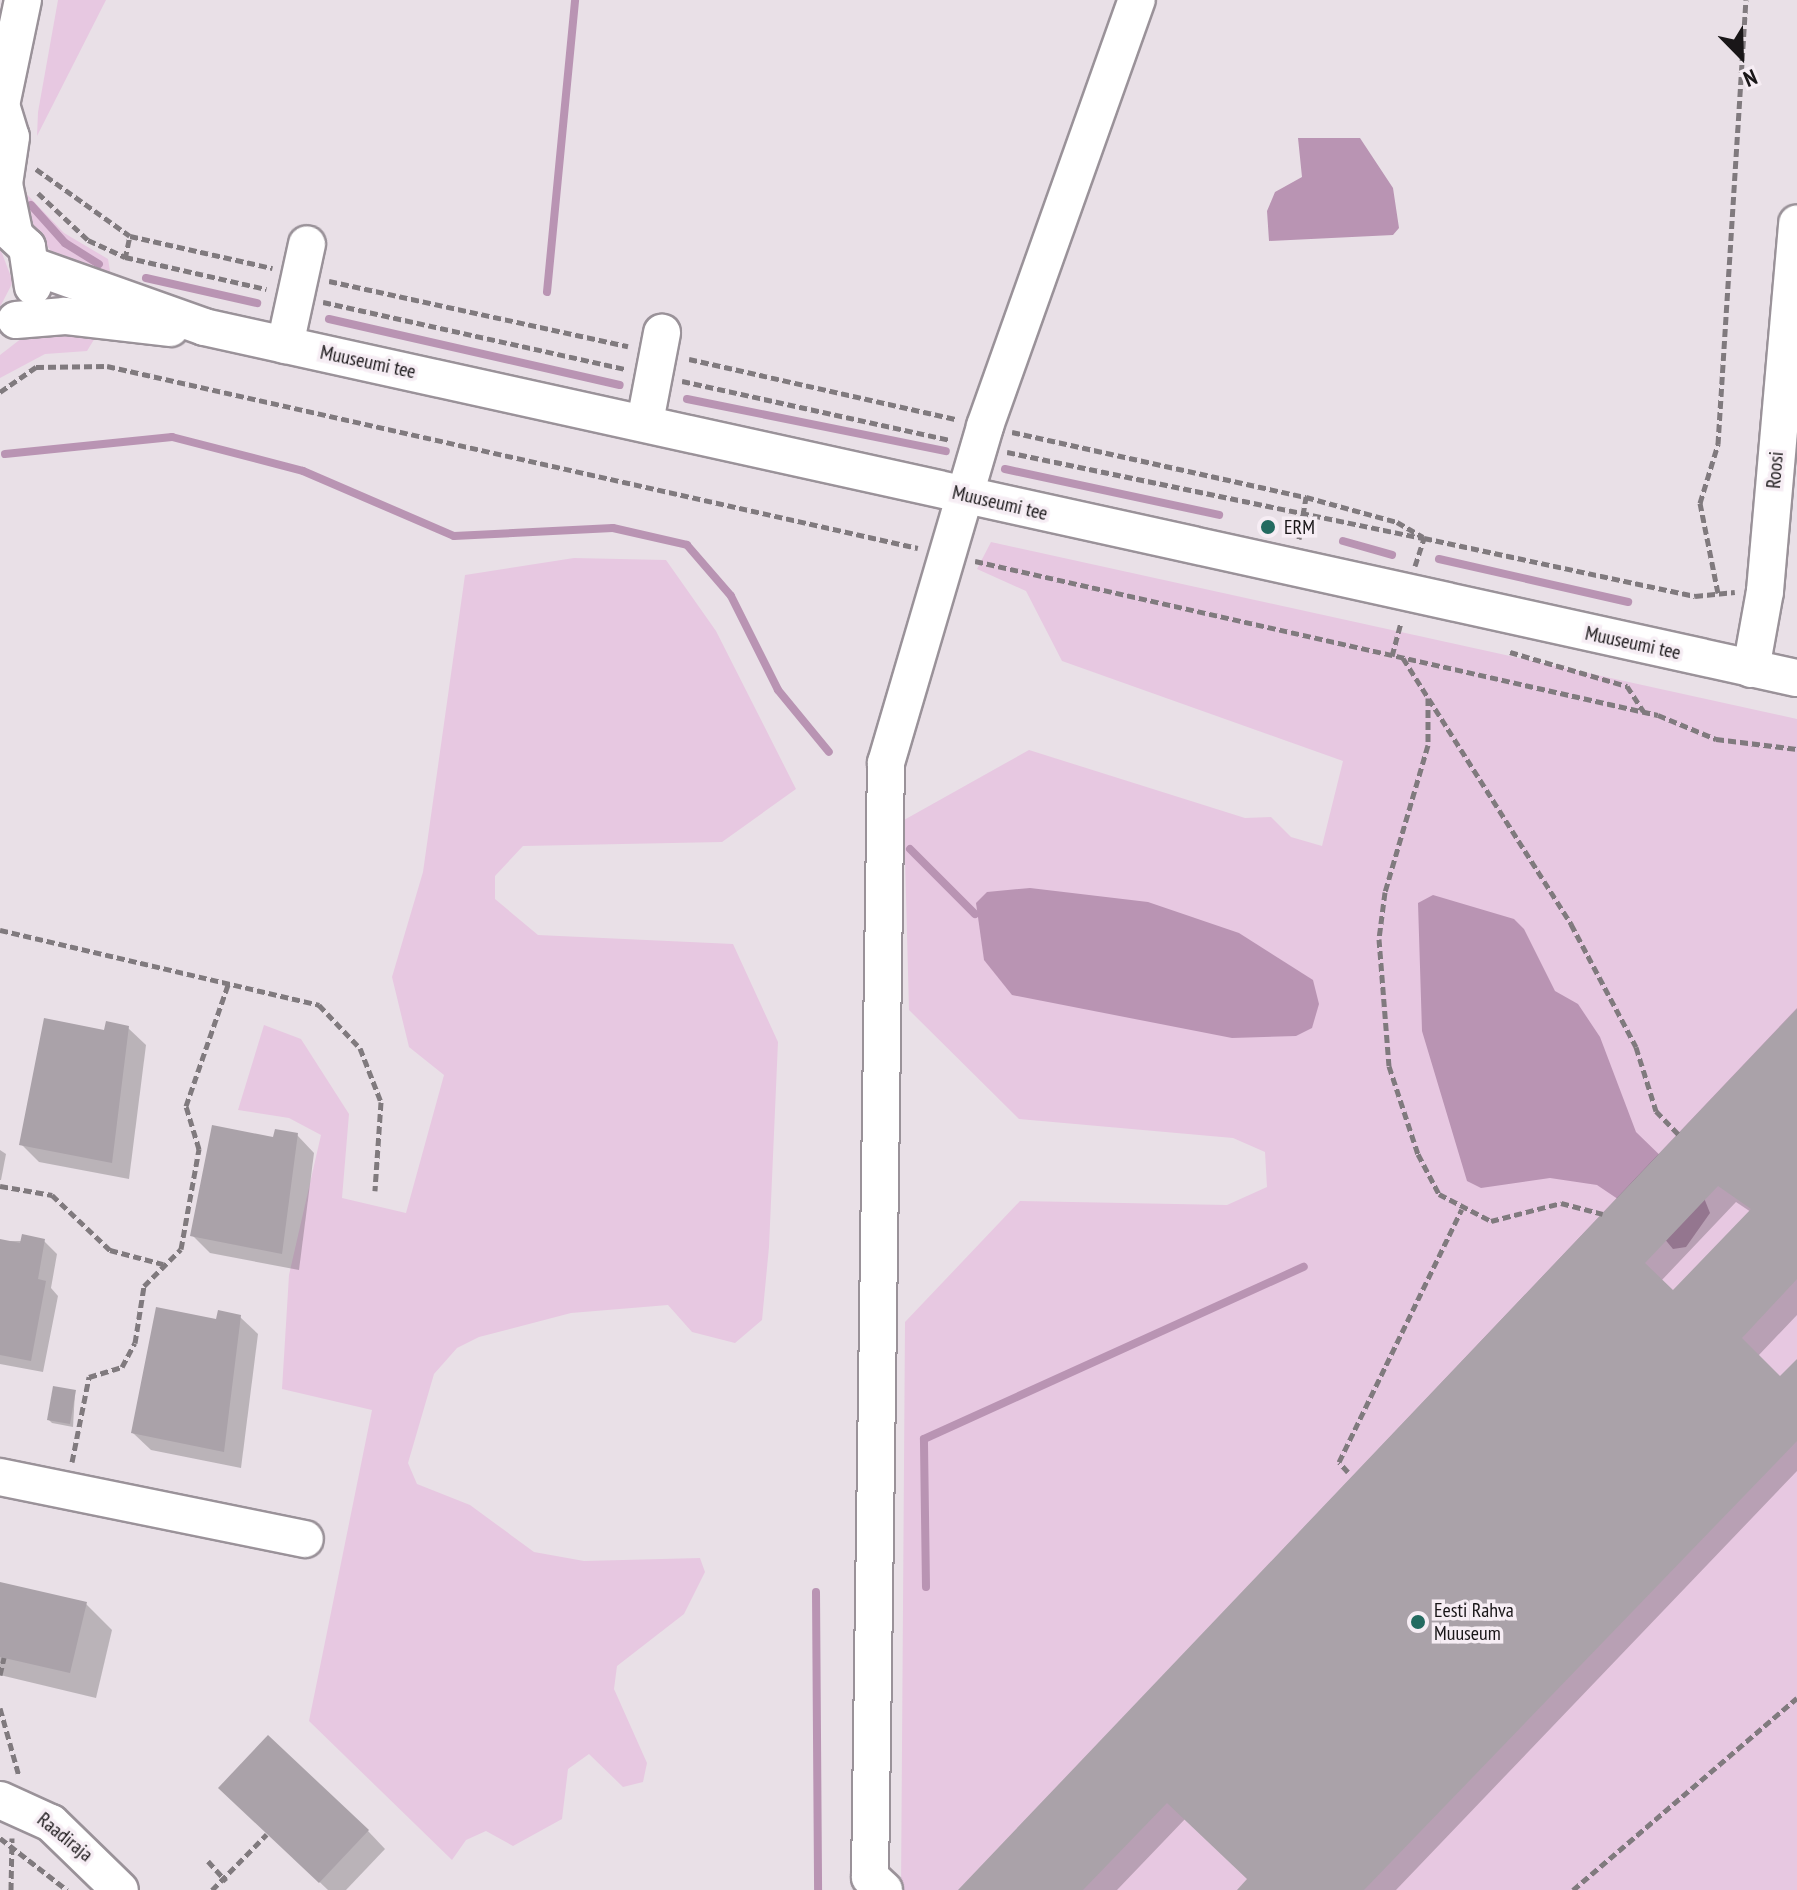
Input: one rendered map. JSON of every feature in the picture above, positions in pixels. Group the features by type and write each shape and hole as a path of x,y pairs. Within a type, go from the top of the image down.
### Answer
{"street":[{"path":"23,0 1,109 11,137 4,184 7,227 33,266"},
{"path":"884,1890 870,1877 879,871 886,763 982,436 1137,0"},
{"name":"Roosi","path":"1751,669 1765,591 1797,223"},
{"name":"Muuseumi tee","path":"8,326 28,304 33,266 204,327 1797,678"},
{"path":"285,345 301,271"},
{"name":"Muuseumi tee","path":"8,326 65,316 204,327"},
{"path":"645,422 658,353"},
{"path":"0,1477 305,1539"},
{"name":"Raadiraja","path":"10,1789 51,1823 120,1890"}],"path":[{"path":"1718,593 1700,503 1718,444 1746,0"},
{"path":"22,162 130,236 301,271 658,353 1303,517 1424,538 1695,596 1765,591"},
{"path":"28,183 88,240 125,257 301,271 658,353 982,436 1306,497 1397,522 1424,538"},
{"path":"125,257 130,236"},
{"path":"0,392 36,367 107,366 1644,712 1716,739 1797,749"},
{"path":"1284,537 1299,540 1306,497"},
{"path":"1392,656 1424,538"},
{"path":"1510,652 1627,686 1644,712"},
{"path":"1403,658 1571,924 1636,1047 1656,1111 1678,1134"},
{"path":"1428,698 1422,774 1381,917 1384,1026 1389,1066 1428,1179 1462,1209 1491,1221 1561,1203 1603,1214"},
{"path":"0,930 319,1005 360,1048 381,1102 375,1191"},
{"path":"67,1490 89,1377 122,1367 135,1343 144,1286 181,1249 199,1149 186,1106 229,982"},
{"path":"0,1186 52,1195 110,1250 163,1264"},
{"path":"1348,1472 1339,1462 1462,1209"},
{"path":"0,1675 4,1657"},
{"path":"1573,1890 1797,1698"},
{"path":"0,1708 10,1789"},
{"path":"212,1890 226,1881 267,1834"},
{"path":"0,1838 67,1890"},
{"path":"208,1861 226,1881"}],"shaded area":[{"path":"58,0 106,0 37,136 38,112"},
{"path":"1298,138 1360,138 1393,188 1399,228 1393,235 1269,241 1267,211 1275,192 1302,177"},
{"path":"17,184 64,233 108,259 112,283 51,251 31,225"},
{"path":"0,248 13,282 0,307"},
{"path":"101,328 87,351 45,354 0,378 0,355 22,338"},
{"path":"991,542 1797,719 1797,1890 901,1890 905,1322 1020,1201 1227,1205 1267,1187 1265,1152 1233,1138 1019,1119 909,1010 904,820 1029,750 1245,818 1271,817 1291,837 1322,846 1343,761 1062,661 1026,591 977,569"},
{"path":"574,558 666,560 716,631 796,789 722,842 523,846 495,876 495,899 538,935 733,944 778,1042 769,1247 762,1320 735,1343 692,1332 668,1305 571,1313 479,1337 457,1348 434,1374 408,1463 417,1484 470,1505 534,1552 584,1561 700,1558 705,1572 684,1614 617,1666 614,1689 647,1763 643,1782 623,1787 589,1754 568,1769 562,1819 513,1846 486,1831 466,1840 452,1860 309,1721 372,1410 282,1389 289,1275 321,1135 289,1118 238,1110 264,1025 301,1039 349,1114 342,1198 406,1213 444,1075 409,1047 392,977 423,872 465,575"},
{"path":"1030,888 1148,902 1239,933 1313,980 1319,1004 1312,1028 1296,1036 1232,1038 1012,995 984,960 976,903 987,892"},
{"path":"1433,895 1514,919 1524,929 1555,991 1578,1004 1600,1037 1636,1132 1704,1198 1710,1213 1686,1247 1673,1249 1649,1220 1597,1185 1550,1178 1481,1188 1467,1181 1422,1031 1418,903"}],"building":[{"name":"Eesti Rahva Muuseum","path":"1797,1009 1797,1279 1742,1338 1780,1376 1797,1359 1797,1441 1364,1890 1237,1890 1247,1879 1167,1803 1083,1890 958,1890","holes":["1718,1186 1751,1209 1673,1290 1645,1263"]},
{"path":"44,1018 104,1030 106,1021 129,1026 112,1163 19,1145"},
{"path":"212,1125 273,1137 275,1129 298,1133 282,1254 190,1236"},
{"path":"22,1234 45,1239 38,1279 46,1281 31,1361 0,1355 0,1239 20,1243"},
{"path":"156,1307 216,1319 218,1310 241,1315 224,1452 131,1433"},
{"path":"53,1386 76,1390 70,1424 47,1420"},
{"path":"0,1582 87,1602 70,1673 0,1657"},
{"path":"268,1735 369,1830 319,1883 218,1788"}],"waterway":[{"path":"547,292 575,0"},
{"path":"31,205 65,243 99,264"},
{"path":"146,278 257,303"},
{"path":"329,319 620,385"},
{"path":"687,399 946,451"},
{"path":"5,454 172,437 303,471 454,536 613,528 687,545 731,596 778,690 829,752"},
{"path":"1005,469 1219,515"},
{"path":"1343,541 1392,555"},
{"path":"1439,559 1628,602"},
{"path":"910,849 975,914"},
{"path":"926,1587 924,1439 1304,1267"},
{"path":"816,1592 818,1890"}],"place":[{"name":"ERM","path":"1268,527"},
{"name":"Eesti Rahva Muuseum","path":"1418,1622"}]}
